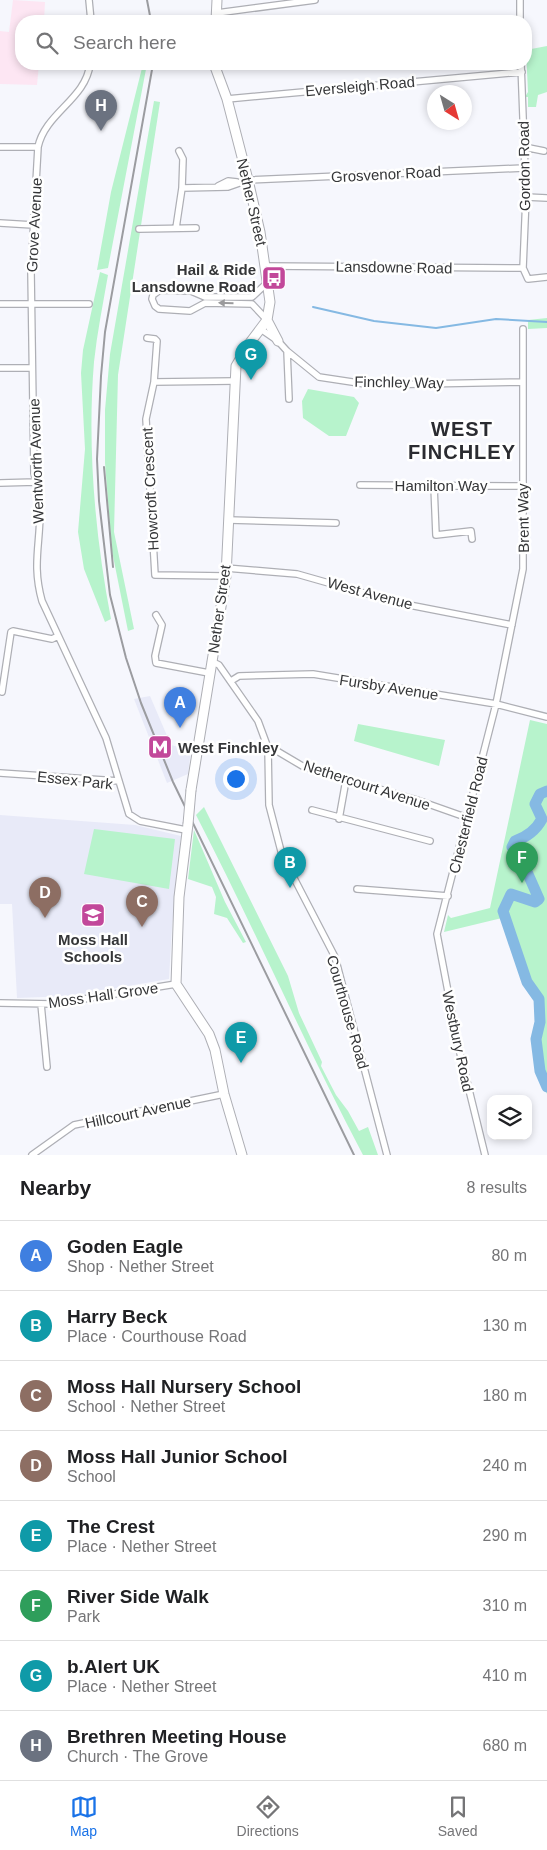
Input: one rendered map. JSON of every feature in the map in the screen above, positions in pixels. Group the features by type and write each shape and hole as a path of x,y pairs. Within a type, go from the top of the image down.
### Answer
{"street":[{"path":"89,0 90,15"},
{"path":"217,0 217,15"},
{"path":"229,15 315,0"},
{"path":"520,0 520,15"},
{"path":"0,147 38,146 45,128 80,88 86,79 88,70"},
{"name":"Nether Street","path":"176,984 179,897 191,790 226,572 234,381 240,357 268,320 270,302 266,266 248,180 227,98 216,70"},
{"name":"Eversleigh Road","path":"227,98 522,72"},
{"name":"Gordon Road","path":"522,72 526,198 523,268"},
{"name":"Grove Avenue","path":"32,304 33,225 38,146"},
{"path":"524,147 544,151"},
{"path":"176,228 182,188 183,159 179,151"},
{"name":"Grosvenor Road","path":"182,188 228,187 248,180 524,168"},
{"path":"526,198 547,198"},
{"path":"0,223 33,225"},
{"path":"139,228 196,228"},
{"name":"Lansdowne Road","path":"266,266 523,268"},
{"path":"523,268 528,279 547,277"},
{"path":"267,283 252,297 205,297 191,291 160,290 153,295 152,299 155,306 159,309 194,310 205,303 252,304 268,320 278,340"},
{"path":"0,304 88,304"},
{"name":"Wentworth Avenue","path":"32,304 36,482 40,511 36,551 37,583 42,601 106,738 119,781"},
{"name":"Brent Way","path":"496,704 523,569 523,329"},
{"name":"Finchley Way","path":"262,330 278,340 287,351 319,377 372,384 523,382"},
{"path":"147,338 157,341 154,382 234,381"},
{"path":"287,351 289,399"},
{"path":"0,368 32,368"},
{"name":"Howcroft Crescent","path":"154,382 146,419 154,575 226,572"},
{"path":"0,483 36,482"},
{"name":"Hamilton Way","path":"360,485 522,486"},
{"path":"434,486 436,535 471,532 472,538"},
{"path":"229,520 336,523"},
{"name":"West Avenue","path":"226,572 296,574 399,603 512,624"},
{"path":"156,615 162,624 155,656 156,663 160,666 209,673"},
{"path":"2,692 10,632 13,630 52,639 58,636"},
{"name":"Courthouse Road","path":"211,661 219,665 258,721 268,748 269,805 282,855 335,957 387,1155"},
{"name":"Fursby Avenue","path":"231,681 240,676 313,674 496,704 547,717"},
{"name":"Chesterfield Road","path":"439,926 496,704"},
{"name":"Nethercourt Avenue","path":"268,748 277,750 304,767 417,800 468,818"},
{"name":"Essex Park","path":"0,773 119,781 129,814 140,821 187,827"},
{"path":"339,819 346,780"},
{"path":"312,810 339,819 430,841"},
{"path":"356,889 448,896"},
{"name":"Westbury Road","path":"439,926 437,934 459,1049 485,1155"},
{"path":"176,984 209,1034 215,1050 224,1094 242,1155"},
{"name":"Moss Hall Grove","path":"0,1003 41,1004 111,996 176,984"},
{"path":"41,1004 47,1067"},
{"name":"Hillcourt Avenue","path":"32,1155 74,1125 224,1094"}],"shaded area":[{"path":"13,0 45,2 44,15 15,15 15,70 38,70 37,85 0,84 0,31 9,32"},
{"path":"150,696 171,745 191,750 188,774 167,783 134,699"},
{"name":"Moss Hall Schools","path":"0,815 135,825 181,836 169,979 70,996 17,998 12,904 0,904"}],"green space":[{"path":"547,46 547,92 538,95 536,107 528,107 528,97 525,97 528,92 527,70 532,70 532,49"},
{"path":"142,70 146,70 108,268 97,270 111,192"},
{"path":"154,101 160,102 118,375 114,532 134,629 128,631 112,551 105,463 105,410 110,354"},
{"path":"100,272 108,275 94,362 91,426 97,523 111,619 105,622 84,569 78,532 85,449 81,373 83,350"},
{"path":"547,318 547,328 528,329 528,320"},
{"path":"308,389 354,397 359,403 346,436 329,436 303,418 302,401"},
{"path":"530,720 547,724 547,1094 537,1072 532,1037 536,1028 535,999 524,980 502,918 444,932 448,915 451,918 490,908"},
{"path":"358,724 445,740 439,766 354,741"},
{"path":"204,807 288,976 299,1013 322,1062 321,1066 336,1095 359,1131 368,1127 378,1155 363,1155 341,1113 196,815"},
{"path":"94,829 175,839 169,889 84,874"},
{"path":"194,830 225,902 246,942 243,943 227,918 214,914 216,897 212,887 188,879"}],"waterway":[{"path":"313,307 374,321 436,328 496,319 547,322"},
{"path":"547,791 540,794 535,804 542,819 540,823 531,833 515,841 512,847 520,856 539,899 535,902 511,894 503,911 527,982 539,999 540,1022 536,1039 540,1071 547,1087"}],"railway":[{"path":"147,0 150,15"},
{"path":"152,70 105,332 101,376 97,459 99,501 110,595 126,658 141,703 173,782 354,1155"},
{"path":"104,467 113,567"}],"place":[{"name":"Brethren Meeting House","path":"101,131"},
{"name":"Hail & Ride Lansdowne Road","path":"274,278"},
{"name":"b.Alert UK","path":"251,380"},
{"name":"Goden Eagle","path":"180,728"},
{"name":"West Finchley","path":"160,747"},
{"name":"River Side Walk","path":"522,883"},
{"name":"Harry Beck","path":"290,888"},
{"name":"Moss Hall Schools","path":"93,915"},
{"name":"Moss Hall Junior School","path":"45,918"},
{"name":"Moss Hall Nursery School","path":"142,927"},
{"name":"The Crest","path":"241,1063"}],"district":[{"name":"WEST FINCHLEY","path":"462,440"}]}
